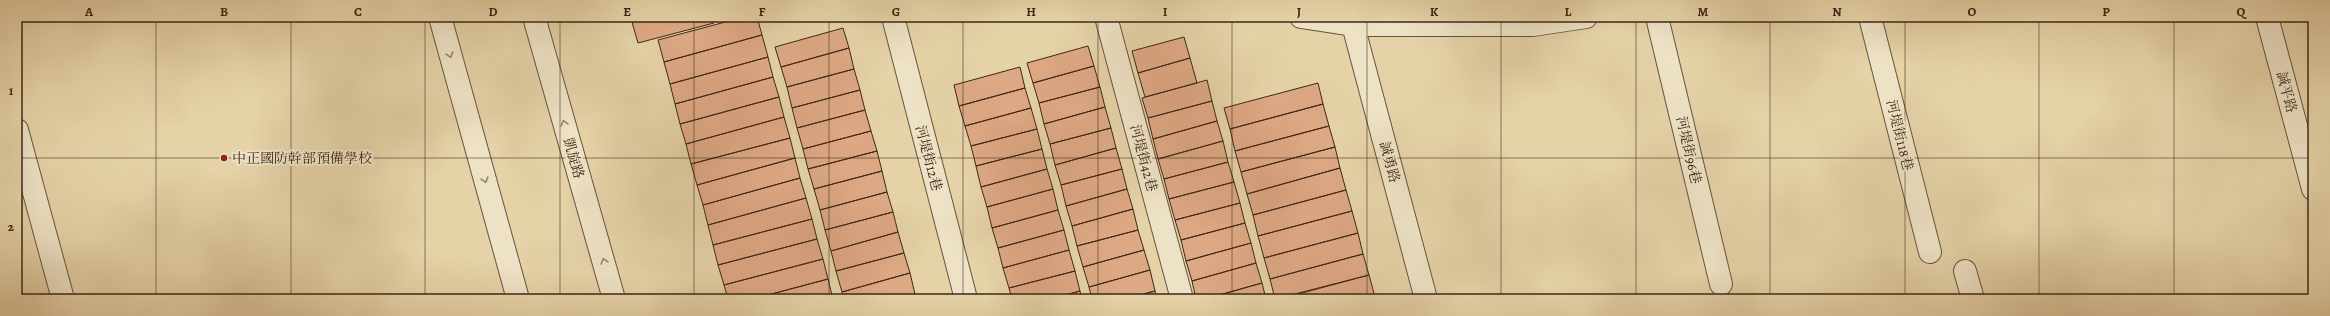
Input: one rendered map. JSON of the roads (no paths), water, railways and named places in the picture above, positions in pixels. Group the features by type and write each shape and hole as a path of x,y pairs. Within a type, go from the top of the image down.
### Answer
{"street":[{"path":"440,17 518,299"},
{"name":"凱旋路","path":"534,17 614,299"},
{"name":"河堤街12巷","path":"893,17 966,299"},
{"name":"河堤街42巷","path":"1106,17 1182,299"},
{"path":"1301,17 1353,25 1533,25 1586,17"},
{"name":"河堤街96巷","path":"1657,17 1720,284"},
{"name":"河堤街118巷","path":"1870,17 1930,252"},
{"name":"誠平路","path":"2267,17 2313,190"},
{"name":"誠勇路","path":"1353,25 1426,299"},
{"path":"17,130 63,299"},
{"path":"1965,270 1973,299"}],"place":[{"name":"中正國防幹部預備學校","path":"224,158"}]}
